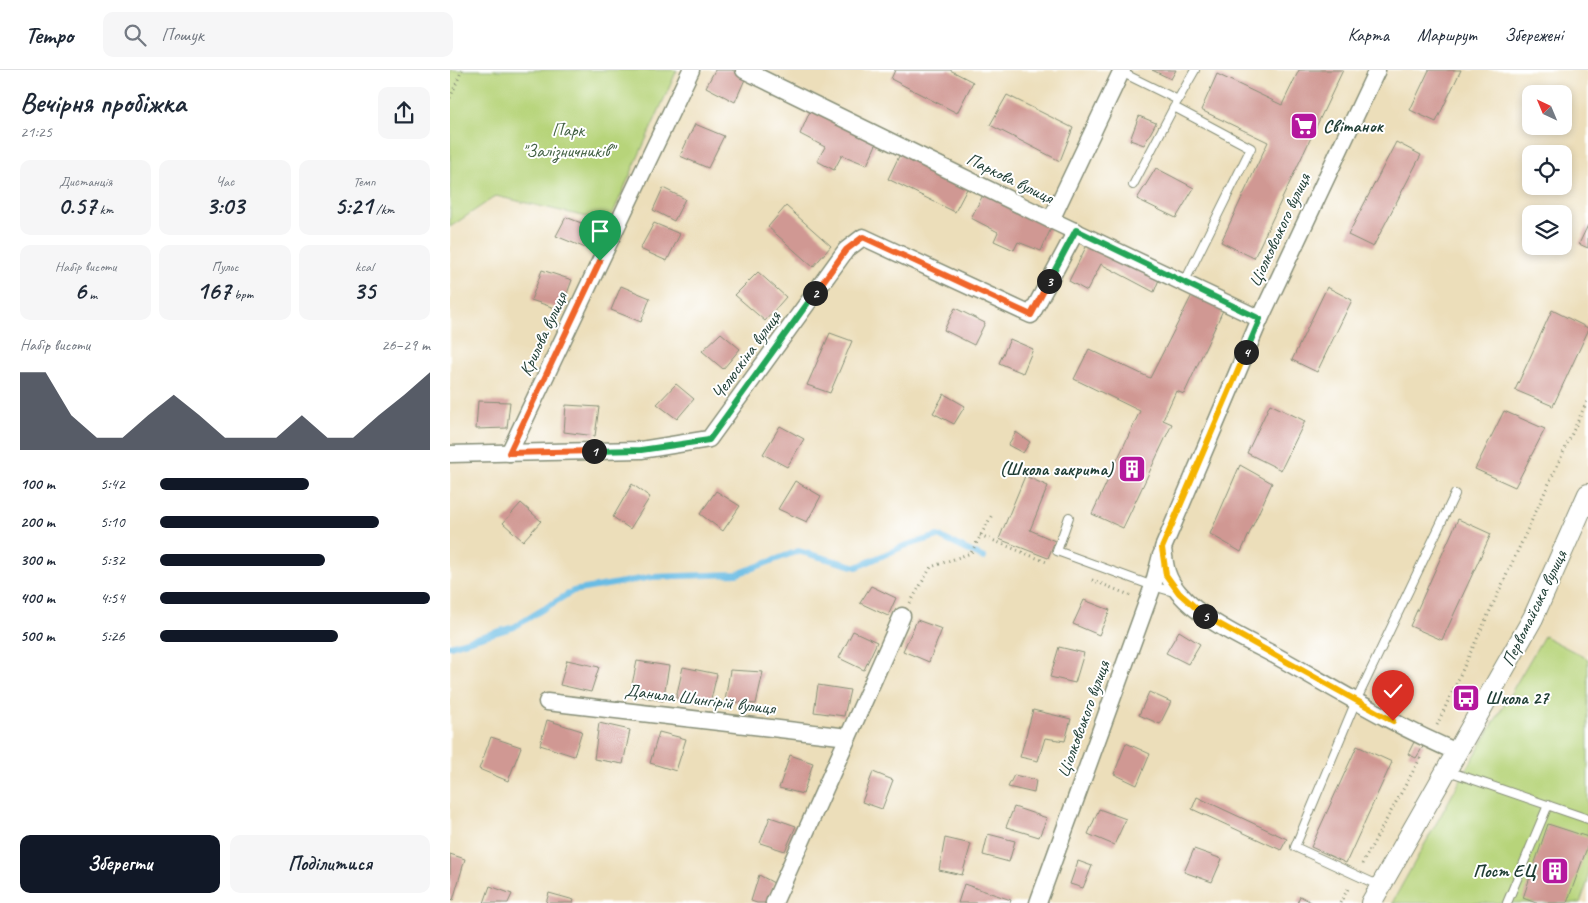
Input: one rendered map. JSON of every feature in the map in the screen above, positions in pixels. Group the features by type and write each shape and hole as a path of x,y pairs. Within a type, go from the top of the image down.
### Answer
{"street":[{"name":"Крилова вулиця","path":"509,453 691,70"},
{"name":"Паркова вулиця","path":"744,70 1051,220 1076,230 1260,319"},
{"name":"Ціолковського вулиця","path":"1038,903 1153,586 1162,548 1260,319 1377,70"},
{"path":"1051,220 1122,71"},
{"name":"Челюскіна вулиця","path":"450,454 641,450 709,440 846,250 863,237 1031,315 1076,230"},
{"name":"Первомайська вулиця","path":"1376,895 1533,618 1588,494"},
{"path":"1162,548 1166,575 1179,593 1205,617 1356,701 1457,752"},
{"path":"774,903 902,616"},
{"name":"Данила Шингірій вулиця","path":"548,702 848,737"}],"lane":[{"path":"1132,185 1195,70"},
{"path":"1122,71 1251,148 1184,283"},
{"path":"1376,895 1355,875 1295,847 1356,701 1455,494"},
{"path":"1069,517 1057,551 1153,586 1179,593"},
{"path":"1447,770 1588,818"},
{"path":"1507,903 1548,805"}],"path":[{"path":"450,98 462,70"},
{"path":"1340,903 1430,740 1588,399"},
{"path":"902,616 931,567 971,553 993,513"}],"green space":[{"name":"Парк \"Залізничників\"","path":"450,70 677,70 609,222 496,196 450,227"},
{"path":"1544,636 1588,659 1588,881 1580,903 1392,903 1461,779"}],"building":[{"path":"715,70 732,70 746,77 735,102 706,87"},
{"path":"895,70 950,70 973,82 957,113 891,79"},
{"path":"1152,70 1176,70 1171,79"},
{"path":"1299,70 1343,70 1254,258 1221,242 1268,142 1201,110 1217,74 1282,105"},
{"path":"1429,70 1461,70 1436,122 1410,110"},
{"path":"1007,95 1073,128 1060,161 990,125"},
{"path":"811,109 878,140 867,165 842,155 834,170 817,161 825,147 800,134"},
{"path":"1139,116 1156,123 1144,145 1130,140"},
{"path":"695,124 724,136 708,168 680,156"},
{"path":"1396,142 1421,155 1373,247 1348,235"},
{"path":"901,152 969,185 955,212 888,179"},
{"path":"1156,168 1194,188 1176,218 1137,199"},
{"path":"663,188 685,199 674,221 653,210"},
{"path":"984,193 1052,226 1041,251 1018,242 1014,250 994,241 998,232 971,218"},
{"path":"786,206 831,246 813,267 768,227"},
{"path":"566,217 594,228 588,249 556,236"},
{"path":"654,223 680,234 667,261 640,249"},
{"path":"1588,225 1588,248 1579,244"},
{"path":"1089,241 1160,277 1154,292 1101,264 1087,291 1069,281"},
{"path":"542,270 572,280 561,310 531,300"},
{"path":"758,272 786,297 765,321 735,295"},
{"path":"621,286 650,298 641,322 611,310"},
{"path":"1327,287 1352,300 1317,372 1292,360"},
{"name":"(Школа закрита)","path":"1193,293 1224,308 1184,394 1176,391 1163,420 1172,424 1123,528 1092,514 1140,411 1074,379 1089,349 1150,378"},
{"path":"955,308 985,323 974,345 944,330"},
{"path":"1552,310 1588,328 1553,406 1515,390"},
{"path":"721,333 740,349 723,369 702,351"},
{"path":"830,333 852,341 830,393 807,385"},
{"path":"1010,339 1033,349 1023,373 999,363"},
{"path":"676,384 694,399 677,419 657,404"},
{"path":"944,394 965,406 954,424 933,413"},
{"path":"478,401 510,402 507,428 476,429"},
{"path":"1270,404 1305,421 1281,470 1247,453"},
{"path":"566,405 599,407 595,436 564,432"},
{"path":"1504,411 1545,429 1515,487 1475,469"},
{"path":"780,426 804,439 787,467 763,454"},
{"path":"1016,432 1030,442 1023,453 1008,445"},
{"path":"1240,465 1272,483 1241,552 1210,534"},
{"path":"1025,476 1048,486 1030,530 1055,541 1048,558 999,539"},
{"path":"795,481 821,496 807,522 778,509"},
{"path":"632,484 650,497 630,529 613,517"},
{"path":"716,491 740,506 723,531 700,514"},
{"path":"521,503 541,521 523,541 503,523"},
{"path":"1458,519 1491,534 1442,640 1410,626"},
{"path":"871,586 896,598 888,616 860,603"},
{"path":"1084,600 1110,610 1099,635 1073,624"},
{"path":"917,620 942,629 929,662 903,651"},
{"path":"853,631 877,642 864,670 839,658"},
{"path":"1179,631 1200,644 1188,664 1166,653"},
{"path":"1059,647 1084,653 1075,683 1050,677"},
{"path":"567,660 599,667 591,692 560,685"},
{"path":"637,661 669,666 663,701 630,694"},
{"path":"683,667 717,674 710,704 676,698"},
{"path":"730,670 763,672 756,704 725,701"},
{"path":"818,685 850,690 844,716 814,712"},
{"path":"1149,692 1171,702 1160,724 1139,715"},
{"path":"1033,710 1071,719 1065,741 1045,738 1038,761 1020,757"},
{"path":"547,720 582,731 574,756 540,745"},
{"path":"599,723 630,730 623,764 594,759"},
{"path":"659,732 686,739 676,771 650,763"},
{"path":"491,737 521,747 508,781 479,769"},
{"path":"1415,740 1424,745 1416,758 1408,754"},
{"path":"1126,743 1150,754 1137,785 1114,774"},
{"path":"1357,746 1392,762 1346,863 1311,847"},
{"path":"790,755 813,763 803,794 779,788"},
{"path":"873,772 893,780 882,809 862,802"},
{"path":"1014,775 1036,780 1034,793 1008,787"},
{"path":"1197,797 1287,839 1281,850 1192,809"},
{"path":"1014,807 1047,818 1039,837 1006,827"},
{"path":"1099,809 1126,819 1114,845 1088,834"},
{"path":"770,817 796,826 785,851 760,843"},
{"name":"Пост ЕЦ","path":"1548,824 1588,837 1588,845 1567,903 1536,903 1523,898"},
{"path":"988,834 1015,841 1009,862 983,855"},
{"path":"945,838 971,844 962,875 939,870"},
{"path":"1194,849 1222,859 1212,882 1184,872"},
{"path":"450,854 465,859 453,900 450,899"},
{"path":"1078,861 1092,866 1083,888 1070,884"},
{"path":"759,875 774,883 767,903 751,901"},
{"path":"964,884 1011,900 1010,903 958,903"},
{"path":"490,886 512,894 508,903 484,903"},
{"path":"549,893 574,900 573,903 546,903"},
{"path":"1300,896 1313,903 1297,903"}],"waterway":[{"path":"450,646 514,627 573,591 652,577 737,574 798,551 857,567 904,546 938,536 984,558"}],"place":[{"name":"Світанок","path":"1304,126"},
{"name":"(Школа закрита)","path":"1132,469"},
{"name":"Школа 27","path":"1466,698"},
{"name":"Пост ЕЦ","path":"1555,871"}],"route":[{"path":"600,261 509,453 641,450 709,440 846,250 863,237 1031,315 1076,230 1260,319 1162,548 1166,575 1179,593 1205,617 1393,721"}]}
